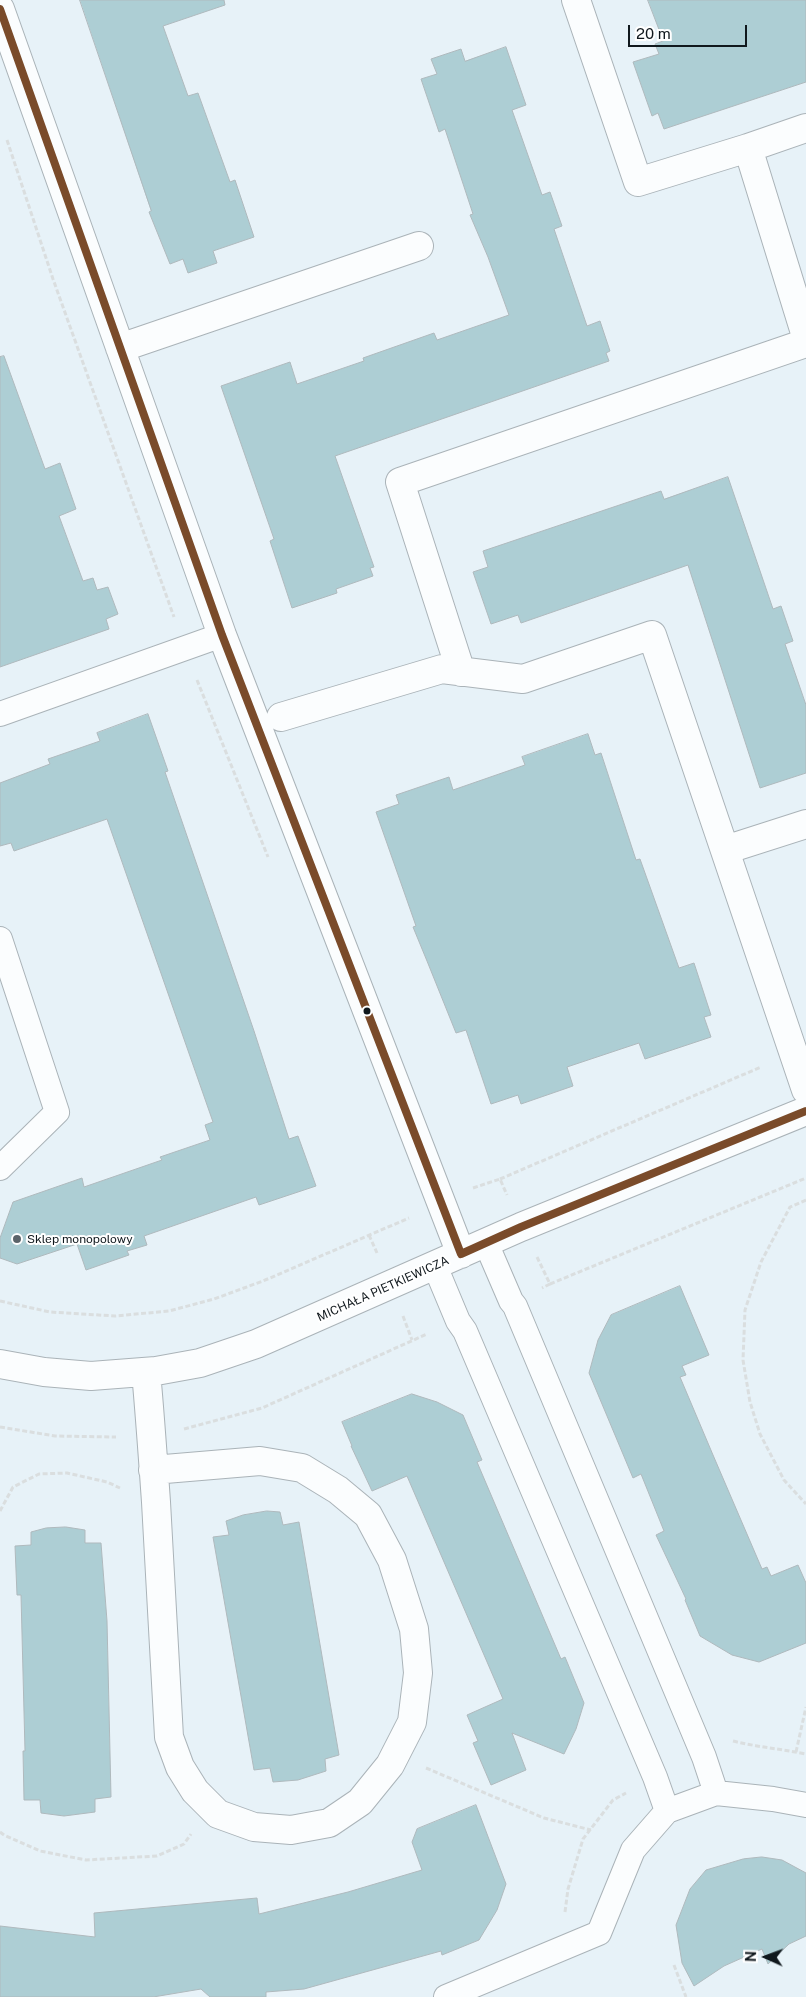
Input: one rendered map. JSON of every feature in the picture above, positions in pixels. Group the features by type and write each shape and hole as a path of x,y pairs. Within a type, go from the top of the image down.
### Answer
{"street":[{"path":"576,0 638,182 806,128"},
{"path":"0,9 222,635 461,1254"},
{"path":"748,148 806,336"},
{"path":"120,348 419,246"},
{"path":"461,672 400,482 806,343"},
{"path":"281,717 442,669 523,679 652,635 806,1090"},
{"path":"725,850 806,824"},
{"name":"MICHAŁA PIETKIEWICZA","path":"0,1364 44,1372 91,1376 146,1372 200,1363 256,1344 486,1243 806,1111"},
{"path":"146,1372 154,1470 169,1737 180,1768 195,1791 218,1814 254,1827 291,1830 329,1823 360,1802 390,1765 412,1722 418,1673 414,1629 392,1560 368,1515 338,1490 302,1468 260,1461 154,1470"}],"lane":[{"path":"0,714 222,635"},
{"path":"0,939 57,1112 0,1168"},
{"path":"486,1243 511,1301 515,1306 704,1757 716,1793"},
{"path":"435,1266 458,1322 465,1331 655,1777 667,1811"},
{"path":"446,1997 599,1933 633,1850 667,1811 716,1793 773,1798 806,1805"}],"path":[{"path":"6,139 53,279 185,648 271,866"},
{"path":"500,1179 794,1053"},
{"path":"550,1284 806,1178"},
{"path":"806,1200 790,1207 761,1262 745,1310 743,1360 750,1402 760,1434 784,1480 806,1504"},
{"path":"0,1300 59,1313 115,1316 169,1311 214,1299 263,1281 411,1217"},
{"path":"0,1511 13,1487 39,1474 67,1473 107,1482 156,1502"},
{"path":"796,1752 806,1707"},
{"path":"704,1757 708,1733 754,1746 773,1747 806,1754"},
{"path":"390,1765 427,1768 544,1818 591,1830"},
{"path":"565,1948 562,1930 568,1889 584,1839 613,1800 655,1777"},
{"path":"0,1832 40,1850 86,1860 156,1856 184,1844 209,1805"},
{"path":"674,1965 686,1997"}],"building":[{"path":"80,0 224,0 225,5 163,26 188,96 198,93 230,182 235,180 254,237 213,251 217,263 188,273 183,259 170,264 149,212 151,211"},
{"path":"648,0 806,0 806,82 664,129 658,113 652,116 633,62 659,54 655,44 663,41"},
{"path":"506,47 526,105 512,110 542,195 550,192 562,226 554,229 587,326 600,321 610,351 606,353 609,361 335,456 374,567 370,568 373,576 336,589 337,593 292,608 270,541 274,539 221,386 290,362 297,384 364,361 363,358 434,333 437,340 509,315 488,257 470,215 473,214 445,129 439,132 421,79 437,74 431,59 461,49 465,61"},
{"path":"4,356 45,469 60,463 76,509 59,516 83,581 93,578 97,590 108,587 118,614 106,619 109,629 0,667 0,357"},
{"path":"728,477 773,609 781,606 793,641 785,644 806,705 806,773 760,788 688,565 521,623 518,615 491,624 473,572 488,567 483,551 661,491 664,499"},
{"path":"148,714 168,771 165,772 289,1139 298,1136 316,1186 259,1205 256,1197 144,1236 147,1245 127,1251 129,1255 86,1270 77,1244 17,1264 0,1258 0,1238 13,1202 82,1178 84,1187 162,1160 160,1157 210,1140 205,1125 213,1122 107,819 14,851 11,843 0,846 0,783 50,764 48,759 100,741 97,733"},
{"path":"588,734 595,755 601,753 636,860 640,859 679,968 694,963 711,1015 704,1017 711,1037 645,1059 639,1043 567,1067 573,1086 521,1104 518,1095 491,1104 466,1030 456,1033 413,927 416,926 376,812 399,804 396,795 449,777 453,790 525,765 522,757"},
{"path":"680,1286 709,1355 682,1366 686,1375 680,1377 713,1455 762,1569 767,1567 771,1576 798,1565 806,1583 806,1643 759,1662 732,1655 700,1636 686,1599 656,1535 664,1531 641,1474 633,1478 589,1373 598,1340 611,1315"},
{"path":"412,1394 437,1402 463,1415 482,1460 477,1462 561,1659 565,1657 584,1703 576,1729 564,1754 512,1733 526,1770 491,1785 473,1743 478,1741 467,1715 503,1699 407,1476 372,1491 342,1422"},
{"path":"267,1511 280,1512 283,1525 299,1522 339,1755 325,1759 326,1771 298,1780 273,1782 270,1768 254,1770 213,1537 229,1535 226,1521 243,1515"},
{"path":"66,1527 85,1530 85,1543 101,1543 107,1621 111,1797 95,1799 95,1812 64,1816 41,1813 40,1800 24,1800 23,1751 25,1751 21,1595 17,1595 15,1546 31,1545 31,1532 46,1528"},
{"path":"476,1805 506,1884 497,1910 479,1940 442,1955 441,1951 304,1989 266,1992 266,1997 210,1997 201,1989 153,1997 0,1997 0,1926 95,1937 94,1913 257,1898 259,1914 348,1892 422,1870 412,1842 417,1829"},
{"path":"762,1857 782,1860 806,1873 806,1936 789,1944 768,1964 762,1949 724,1966 694,1986 682,1963 676,1925 690,1889 706,1870 743,1859"}],"transit line":[{"path":"0,9 222,635 461,1254 521,1227 806,1111"}],"place":[{"name":"Sklep monopolowy","path":"17,1239"}]}
